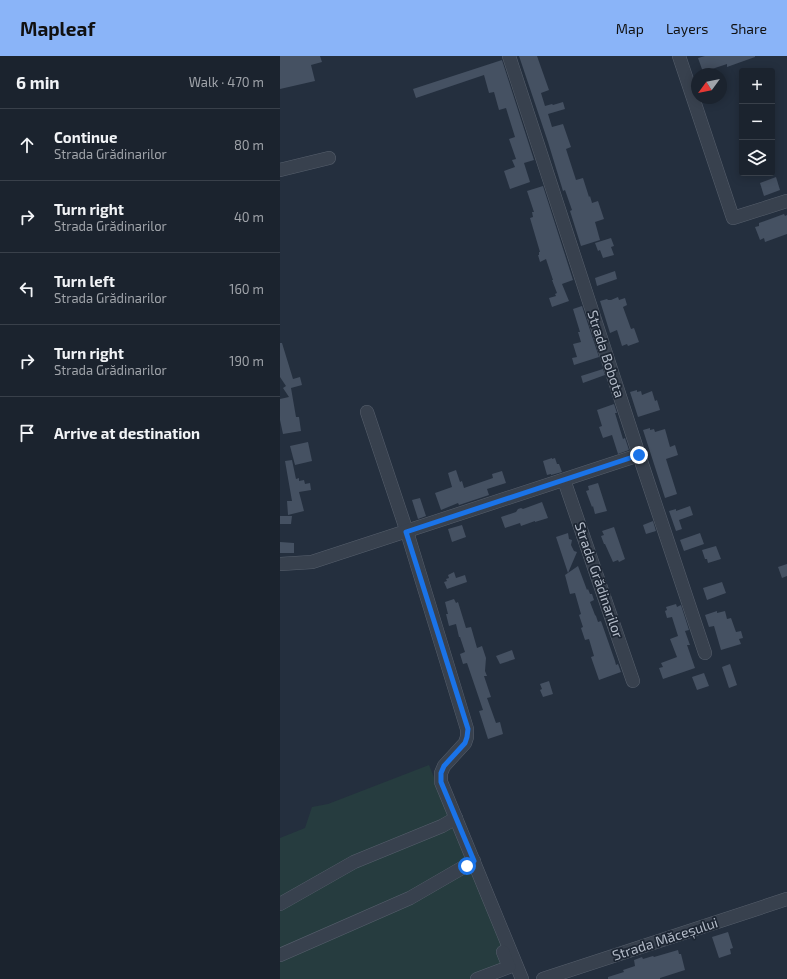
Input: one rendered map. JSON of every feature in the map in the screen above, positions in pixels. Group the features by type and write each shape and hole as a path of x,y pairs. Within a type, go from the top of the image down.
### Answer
{"street":[{"name":"Strada Bobota","path":"508,56 705,652"},
{"path":"679,56 733,218 787,201"},
{"path":"280,170 329,158"},
{"path":"367,412 468,729 465,743 444,766 441,773 441,782 456,818 470,864 509,967 478,979"},
{"path":"280,564 312,562 639,455"},
{"name":"Strada Grădinarilor","path":"564,480 633,681"},
{"path":"280,904 354,862 442,826 456,818"},
{"path":"280,955 410,898 470,864"},
{"path":"470,864 522,979"},
{"name":"Strada Măceșului","path":"543,979 787,900"}],"green space":[{"path":"429,765 513,970 489,979 280,979 280,838 305,828 312,807 328,804"}],"building":[{"path":"280,56 320,56 322,62 311,65 315,81 280,89"},
{"path":"519,56 537,56 549,90 541,93 545,106 563,102 565,109 548,114 552,127 563,124 571,147 566,149 576,180 583,178 592,203 598,201 604,219 595,222 600,240 581,246 570,211 572,210 565,190 563,191"},
{"path":"705,56 755,56 727,67 727,64 715,68 702,68 698,58"},
{"path":"502,60 534,160 524,163 530,182 510,189 504,171 515,167 512,160 516,159 509,139 515,137 506,108 499,110 494,92 489,93 484,75 416,98 413,89"},
{"path":"776,177 780,190 764,196 760,183"},
{"path":"543,186 573,280 562,284 569,301 552,307 549,298 556,296 555,294 557,293 546,259 540,262 538,255 540,252 530,218 533,217 532,212 534,212 527,191"},
{"path":"784,214 785,216 787,215 787,234 765,242 764,238 760,240 755,227 759,226 759,223"},
{"path":"611,238 614,246 611,247 614,255 603,258 595,243"},
{"path":"615,271 617,279 597,286 595,278"},
{"path":"618,297 619,300 625,298 627,305 623,307 631,329 634,328 639,342 628,346 627,344 622,346 617,330 610,333 600,301 607,299 611,300"},
{"path":"582,306 599,357 574,365 572,358 577,357 573,344 581,342 578,332 580,332 573,309"},
{"path":"280,343 282,343 293,379 300,377 302,385 291,388 296,417 299,417 301,431 283,434 280,420 280,399 289,397 283,388 286,386 280,377"},
{"path":"603,369 605,375 583,383 581,376"},
{"path":"637,390 637,392 641,391 642,395 652,391 660,410 638,417 630,392"},
{"path":"614,404 617,413 615,413 623,439 625,438 629,450 618,454 612,435 603,438 599,427 602,426 597,410"},
{"path":"650,428 650,430 654,429 655,432 665,429 670,447 675,445 678,455 666,459 677,494 665,498 643,430"},
{"path":"308,442 312,461 295,465 290,446"},
{"path":"555,458 562,472 547,475 543,461"},
{"path":"292,460 296,479 299,478 299,481 304,480 305,484 310,483 311,490 299,492 304,511 288,515 287,501 292,501 285,461"},
{"path":"456,470 460,482 462,481 464,488 493,478 492,474 502,471 506,483 487,489 489,495 459,505 458,503 441,510 435,493 452,487 448,473"},
{"path":"598,483 607,511 595,514 586,491 589,490 588,486"},
{"path":"420,498 426,516 418,519 412,500"},
{"path":"542,502 548,518 521,526 520,523 505,528 501,517 516,512 518,509 523,509"},
{"path":"690,506 693,515 679,520 682,529 676,531 669,511 676,509 676,511"},
{"path":"280,516 292,516 291,524 280,524"},
{"path":"653,521 656,531 646,534 643,525"},
{"path":"462,525 466,537 452,542 448,529"},
{"path":"614,527 625,559 619,562 618,560 613,562 601,536 604,535 602,531"},
{"path":"568,533 569,539 572,540 571,545 574,551 577,552 568,573 556,537"},
{"path":"700,533 704,544 684,551 680,540"},
{"path":"280,542 294,543 294,553 280,553"},
{"path":"716,546 721,559 708,563 702,550"},
{"path":"787,564 787,576 782,578 778,567"},
{"path":"578,566 587,590 588,589 590,594 592,594 594,600 590,602 595,615 598,622 601,621 616,665 618,664 621,672 599,680 591,657 594,656 589,639 585,640 581,628 583,627 579,615 581,614 575,593 570,594 565,575"},
{"path":"454,572 456,578 465,575 467,582 447,589 444,582 449,578 448,575"},
{"path":"722,582 726,593 707,600 703,588"},
{"path":"454,599 456,603 458,602 466,628 471,627 477,648 482,646 486,658 485,671 487,676 484,676 491,697 487,698 496,723 500,722 503,734 488,739 479,711 483,710 467,663 463,664 460,654 465,652 456,624 449,626 446,614 448,614 445,602"},
{"path":"676,604 677,607 681,605 689,630 685,631 690,645 687,645 695,668 663,679 659,668 663,667 661,663 677,657 670,639 678,636 672,617 667,618 665,611 667,610 666,607"},
{"path":"717,611 717,613 725,611 727,619 731,618 736,632 741,631 743,638 739,639 741,644 721,650 714,626 709,627 705,615"},
{"path":"512,650 515,659 500,664 496,656"},
{"path":"730,664 737,685 729,688 722,667"},
{"path":"704,673 709,686 697,690 692,677"},
{"path":"549,681 553,694 543,697 540,690 542,689 540,684"},
{"path":"728,932 733,948 730,949 731,954 719,958 712,937"},
{"path":"678,950 679,954 681,954 685,970 660,979 608,979 608,977 624,972 623,970 635,966 634,960 642,957 643,959 654,957"}],"route":[{"path":"467,866 474,861 441,782 441,773 444,766 465,743 468,729 406,532 639,455"}]}
